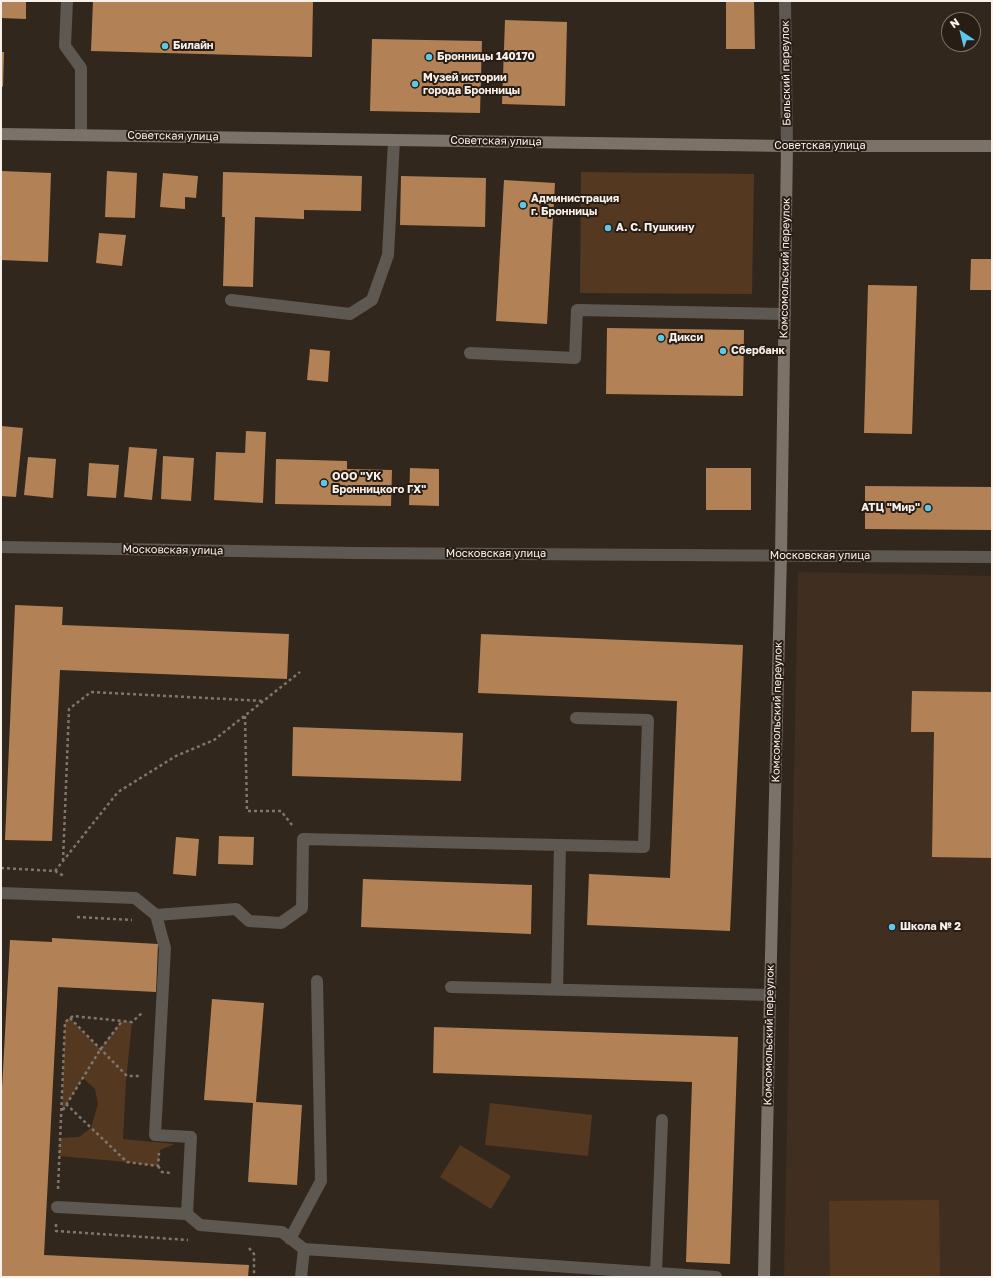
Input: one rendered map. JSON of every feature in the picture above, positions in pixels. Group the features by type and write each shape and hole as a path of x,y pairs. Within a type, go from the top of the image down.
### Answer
{"street":[{"path":"67,1 65,46 81,68 81,135"},
{"name":"Бельский переулок","path":"785,1 787,146"},
{"name":"Советская улица","path":"1,134 787,146 992,146"},
{"path":"231,300 350,314 372,300 388,255 394,140"},
{"name":"Комсомольский переулок","path":"764,1277 781,555 787,146"},
{"path":"470,353 576,358 577,310 785,314"},
{"name":"Московская улица","path":"1,547 354,553 992,557"},
{"path":"156,914 236,909 249,922 281,923 302,908 303,839 644,847 648,720 576,718"},
{"path":"557,990 560,845"},
{"path":"1,893 135,898 156,914 166,948 155,1135 191,1137 187,1214"},
{"path":"290,1239 321,1180 317,981"},
{"path":"451,987 770,995"},
{"path":"656,1273 662,1120"},
{"path":"57,1207 187,1214 200,1225 282,1232 304,1249 716,1277"},
{"path":"301,1277 304,1249"}],"path":[{"path":"56,871 118,792 176,756 214,740 300,672"},
{"path":"64,861 69,709 91,692 264,701"},
{"path":"245,715 247,811 281,811 303,839"},
{"path":"72,916 135,920"},
{"path":"163,995 132,1022 73,1016 65,1022 56,1231 191,1241"},
{"path":"70,1018 126,1076 158,1077"},
{"path":"62,1112 100,1050 122,1021"},
{"path":"66,1104 127,1162 158,1166 160,1150"},
{"path":"247,1245 254,1254 254,1277"}],"shaded area":[{"path":"581,172 754,174 752,294 580,293"},
{"name":"Школа № 2","path":"798,572 992,576 992,1277 784,1277"},
{"path":"70,1018 100,1049 122,1021 132,1022 126,1081 123,1139 175,1144 160,1150 158,1166 59,1156 60,1138 79,1137 91,1128 98,1104 95,1089 83,1078 62,1112 65,1022"},
{"path":"490,1103 592,1115 588,1156 485,1145"},
{"path":"460,1145 511,1176 491,1209 440,1177"},
{"path":"939,1200 940,1277 830,1277 829,1201"}],"building":[{"path":"1,1 26,1 26,19 1,18"},
{"path":"93,1 313,1 312,57 91,51"},
{"path":"726,1 754,1 755,49 726,49"},
{"path":"505,20 567,22 565,106 502,104"},
{"path":"372,39 482,41 480,113 370,111"},
{"path":"1,52 4,52 3,87 1,86"},
{"path":"1,171 51,173 48,262 1,260"},
{"path":"107,171 137,173 135,218 105,217"},
{"path":"223,172 362,176 361,211 304,210 304,219 255,217 253,287 223,286 225,217 222,217"},
{"path":"163,173 198,176 196,198 185,197 185,209 160,207"},
{"path":"401,176 486,178 485,227 400,225"},
{"path":"504,180 555,183 547,324 496,321"},
{"path":"99,233 126,235 122,266 96,263"},
{"path":"971,259 992,259 992,290 970,290"},
{"path":"868,285 917,286 912,434 864,433"},
{"path":"607,328 744,330 743,396 606,394"},
{"path":"310,349 330,351 328,382 307,380"},
{"path":"1,426 23,428 16,497 1,496"},
{"path":"246,431 266,432 263,503 214,500 216,452 245,453"},
{"path":"129,447 157,449 152,500 124,497"},
{"path":"163,456 194,458 191,501 161,499"},
{"path":"28,457 56,459 53,498 24,495"},
{"path":"276,459 347,461 347,469 392,470 391,506 275,504"},
{"path":"89,463 119,465 116,498 87,496"},
{"path":"410,468 439,469 439,506 409,505"},
{"path":"706,468 751,468 751,510 706,510"},
{"name":"АТЦ \"Мир\"","path":"865,486 992,487 992,530 865,529"},
{"path":"15,605 63,607 62,625 289,634 287,679 60,670 52,841 5,840"},
{"path":"481,634 743,645 730,931 587,925 589,874 670,878 677,701 478,693"},
{"path":"912,691 992,692 992,858 932,857 934,732 911,732"},
{"path":"293,727 463,733 461,781 292,776"},
{"path":"219,836 254,837 253,865 218,864"},
{"path":"176,837 199,839 196,876 173,874"},
{"path":"363,879 532,885 531,934 361,927"},
{"path":"52,938 158,944 156,992 58,987 44,1255 249,1265 248,1277 1,1277 1,1107 10,940 52,942"},
{"path":"212,999 264,1003 256,1102 302,1105 297,1185 248,1182 253,1103 204,1100"},
{"path":"434,1027 738,1037 730,1264 686,1262 692,1082 433,1073"}],"place":[{"name":"Билайн","path":"165,46"},
{"name":"Бронницы 140170","path":"429,57"},
{"name":"Музей истории города Бронницы","path":"415,84"},
{"name":"Администрация г. Бронницы","path":"523,205"},
{"name":"А. С. Пушкину","path":"608,228"},
{"name":"Дикси","path":"661,338"},
{"name":"Сбербанк","path":"723,351"},
{"name":"ООО \"УК Бронницкого ГХ\"","path":"324,483"},
{"name":"АТЦ \"Мир\"","path":"928,508"},
{"name":"Школа № 2","path":"892,927"}]}
